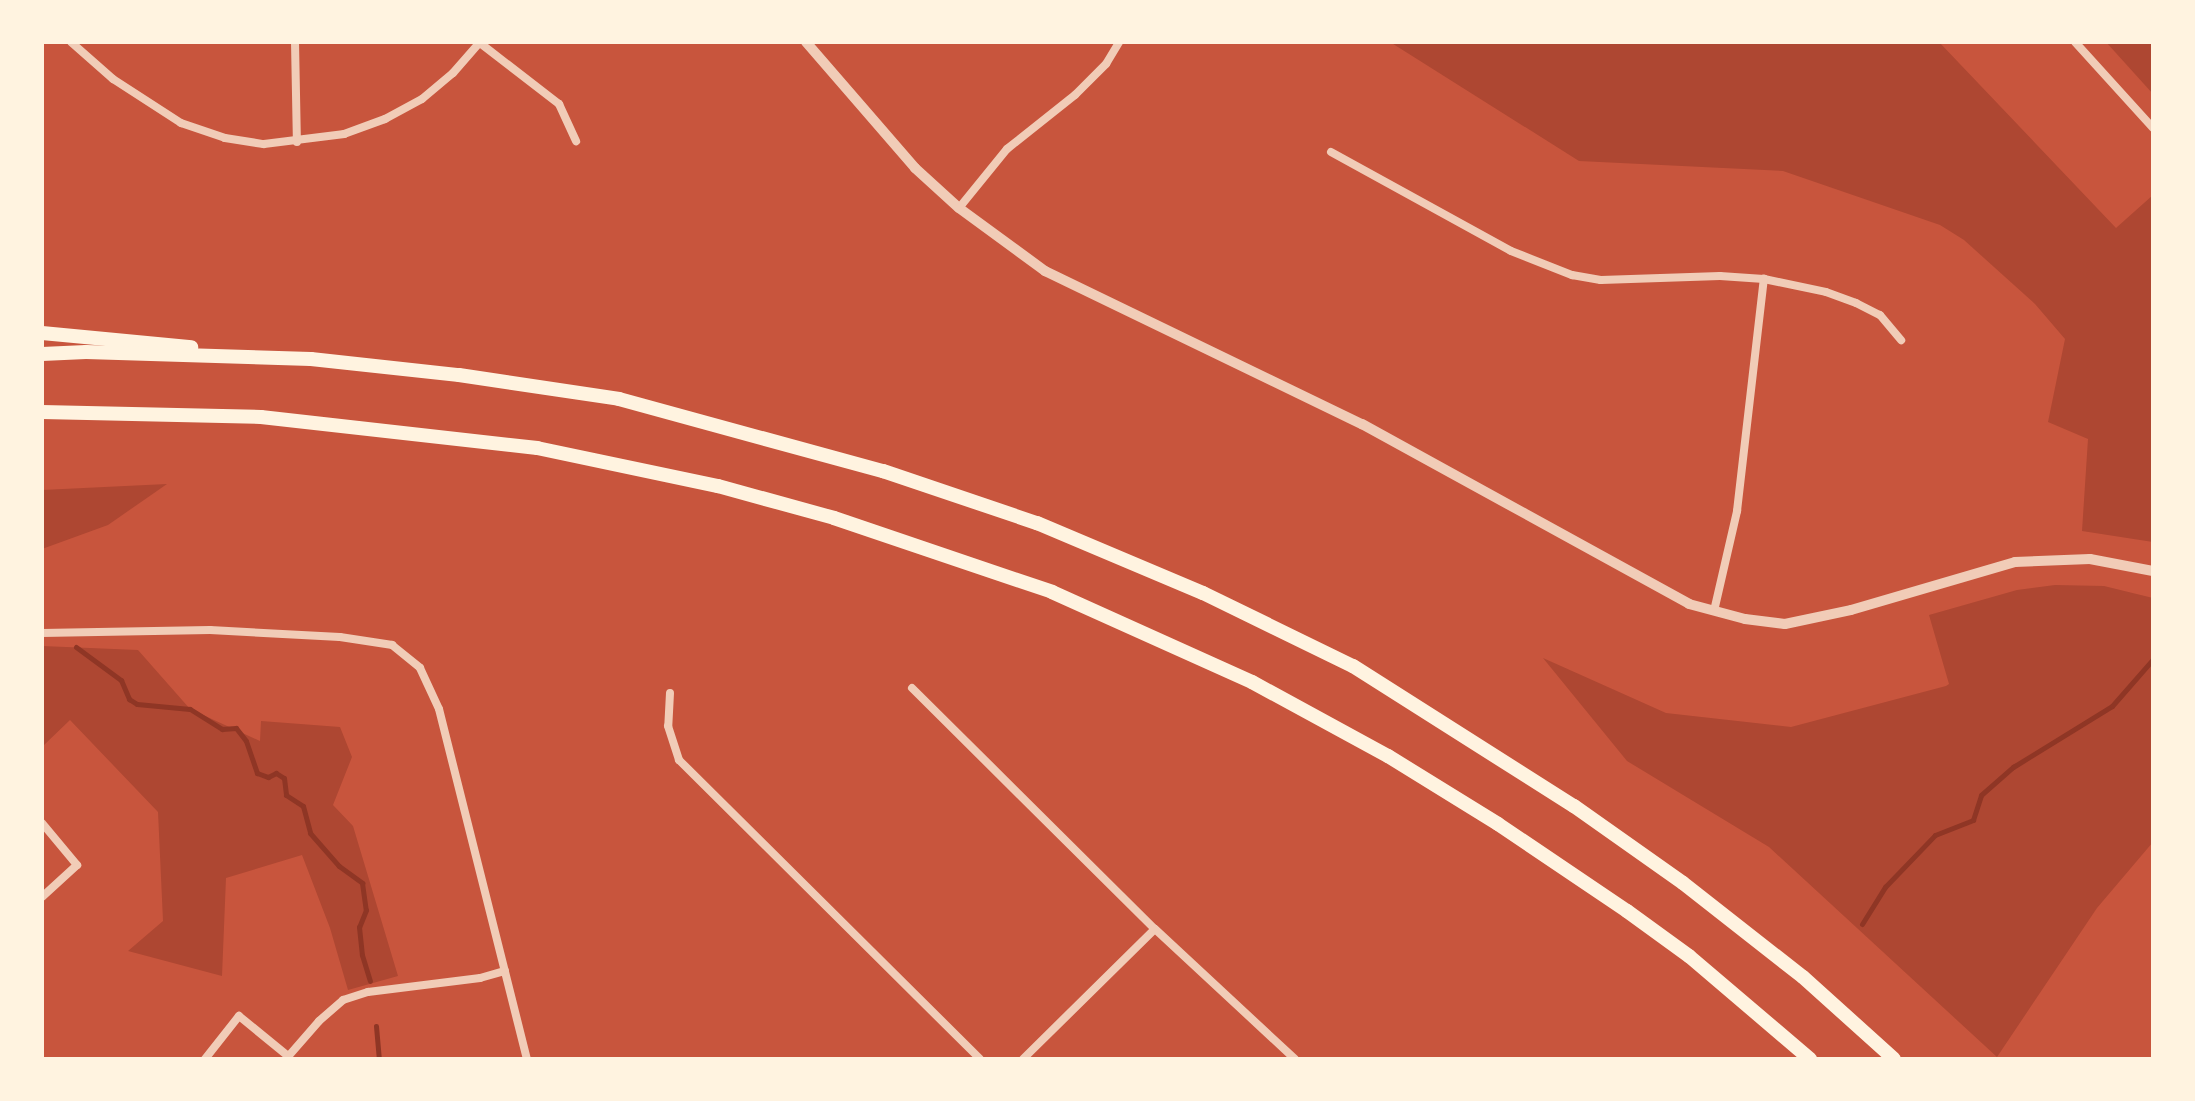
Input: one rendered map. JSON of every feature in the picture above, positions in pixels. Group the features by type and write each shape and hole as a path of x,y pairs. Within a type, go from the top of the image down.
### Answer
{"highway":[{"path":"42,333 459,375 619,399 883,471 1037,523 1203,593 1353,666 1574,806 1683,883 1803,977 1894,1059"},
{"path":"42,354 311,359"},
{"path":"42,415 79,410 261,417 537,448 718,486 834,518 1052,592 1252,682 1437,786 1689,956 1810,1059"}],"street":[{"path":"71,42 113,79 181,123 225,138 264,144 344,134 410,106 453,73 480,42 559,104 576,141"},
{"path":"295,42 297,142"},
{"path":"806,42 915,168 959,208 1045,271 1362,424 1660,590 1714,611 1785,624 1851,610 2015,562 2090,559 2153,571"},
{"path":"959,208 1007,149 1075,95 1106,64 1119,42"},
{"path":"2075,42 2153,128"},
{"path":"1331,152 1511,251 1572,275 1601,280 1720,276 1764,279 1826,292 1856,303 1880,315 1901,340"},
{"path":"1714,611 1737,511 1764,279"},
{"path":"42,633 210,630 340,637 392,645 420,668 430,683 527,1059"},
{"path":"912,688 1155,929 1295,1059"},
{"path":"670,693 668,726 679,760 980,1059"},
{"path":"42,823 77,865 42,897"},
{"path":"1023,1059 1155,929"},
{"path":"205,1059 239,1016 287,1057 343,1000 368,992 480,978 505,971"}],"shaded area":[{"path":"1390,42 1939,42 2116,228 2153,195 2153,542 2082,531 2088,439 2048,422 2065,339 2035,304 1964,240 1940,225 1783,171 1579,161"},
{"path":"2106,42 2153,42 2153,94"},
{"path":"167,484 108,525 42,549 42,490"},
{"path":"2055,585 2104,586 2153,598 2153,842 2097,908 1997,1057 1769,847 1627,761 1543,658 1666,713 1791,727 1946,686 1949,684 1929,615 2017,590"},
{"path":"42,646 138,650 190,709 260,741 261,721 340,727 352,757 333,805 353,826 398,976 348,990 330,928 302,855 226,878 222,976 128,951 163,921 158,812 70,720 44,745"}],"waterway":[{"path":"76,647 121,680 129,699 137,704 190,709 222,729 236,728 246,741 257,773 268,777 276,773 284,778 286,795 303,806 310,833 339,866 362,883 366,910 359,927 362,955 370,981"},
{"path":"1862,924 1885,887 1935,835 1973,820 1981,795 2013,767 2112,706 2153,659"},
{"path":"376,1026 379,1059"}]}
